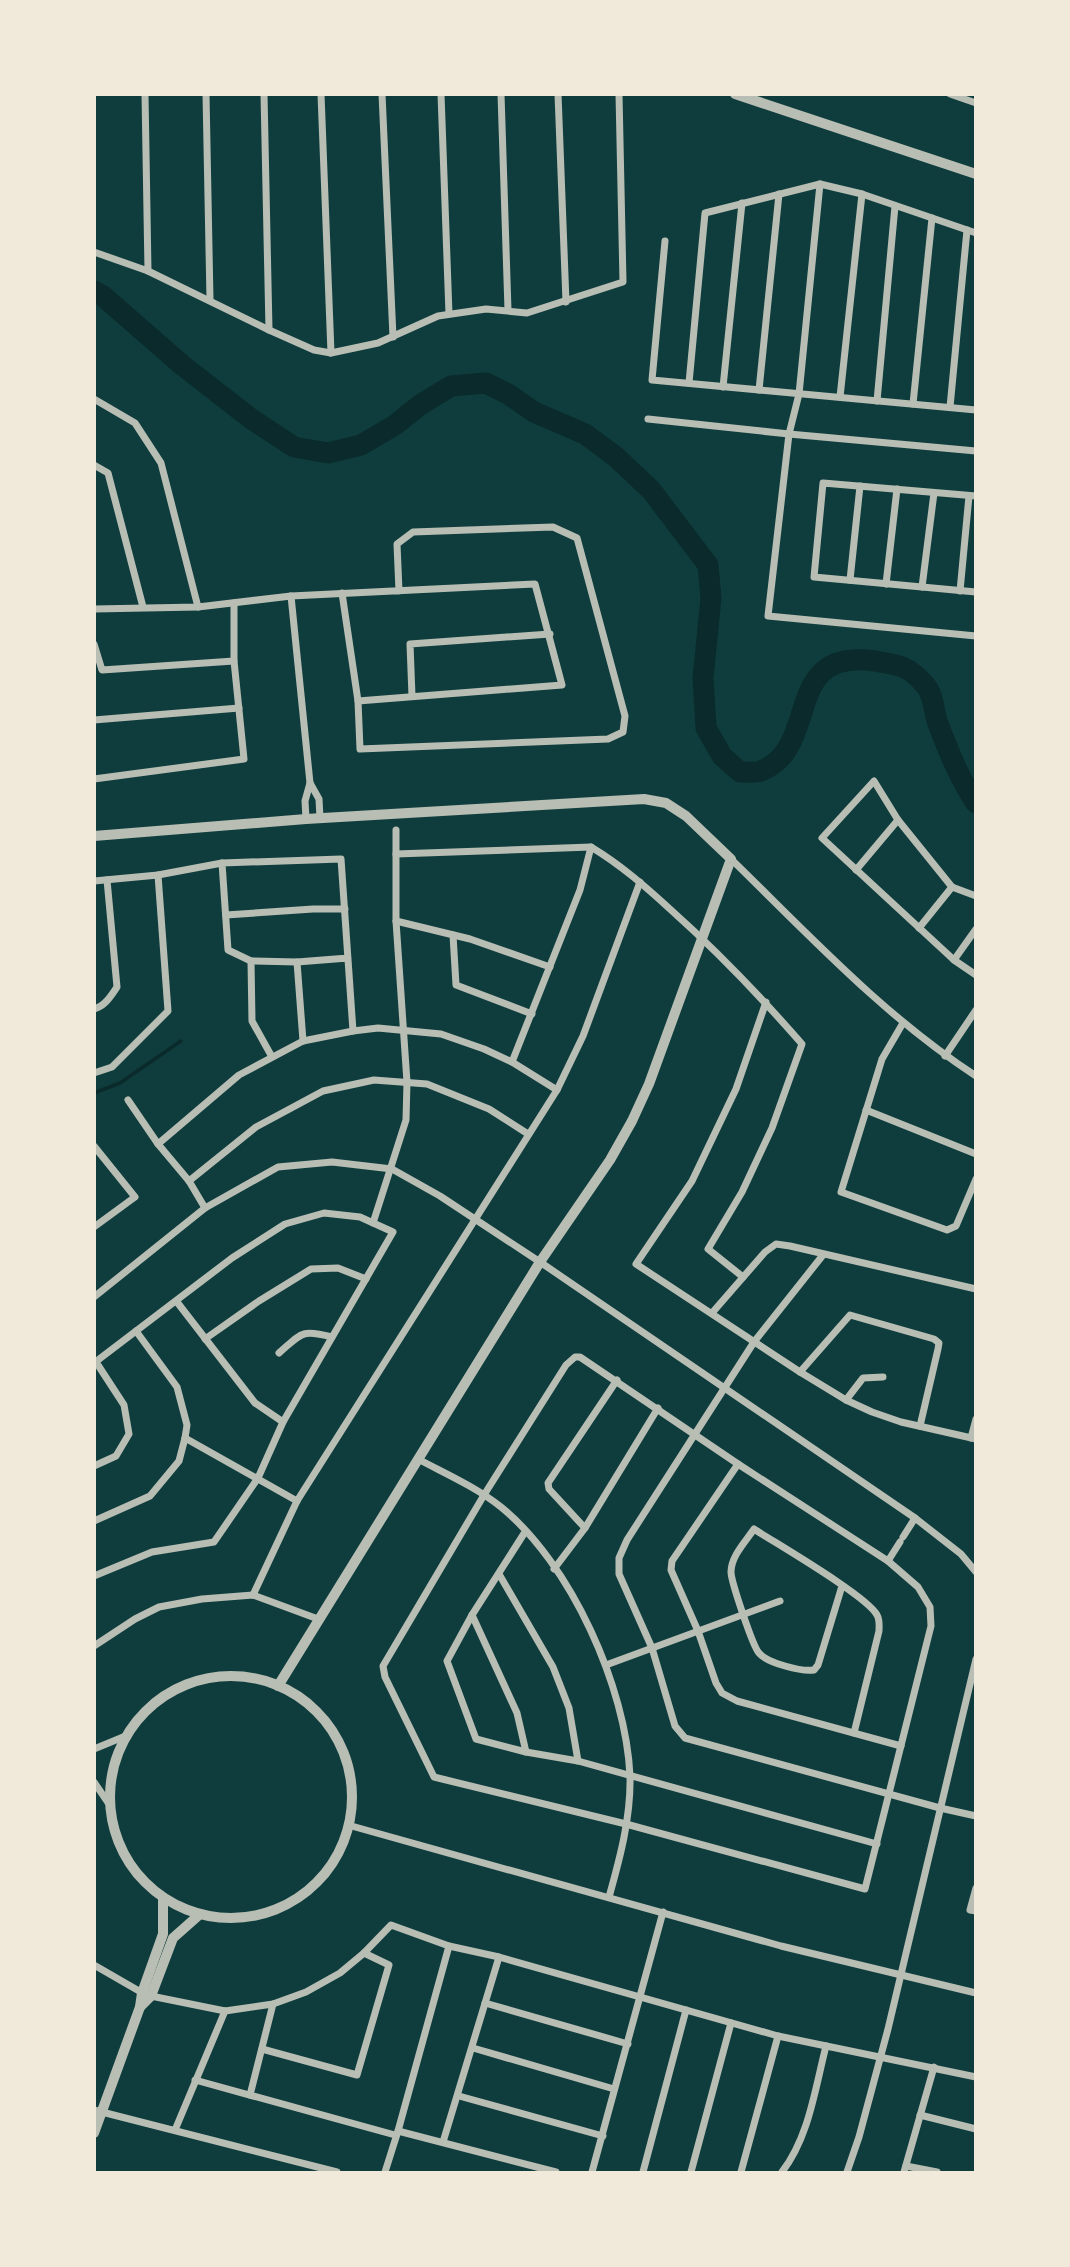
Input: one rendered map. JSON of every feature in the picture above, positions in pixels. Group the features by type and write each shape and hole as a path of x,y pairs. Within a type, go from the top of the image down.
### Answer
{"street":[{"path":"145,94 148,271"},
{"path":"205,94 210,300"},
{"path":"264,94 269,330"},
{"path":"321,94 331,353"},
{"path":"382,94 393,337"},
{"path":"441,94 449,314"},
{"path":"501,94 509,310"},
{"path":"558,94 566,302"},
{"path":"94,252 148,271 314,350 331,353 378,343 438,316 486,309 527,313 566,302 624,282 619,94"},
{"path":"736,94 975,174"},
{"path":"950,94 975,103"},
{"path":"820,184 799,394 789,434 768,616 975,636"},
{"path":"688,383 705,213 820,184 862,194 975,233"},
{"path":"759,390 779,194"},
{"path":"840,397 862,194"},
{"path":"723,387 742,203"},
{"path":"877,401 895,206"},
{"path":"913,404 932,218"},
{"path":"950,407 967,230"},
{"path":"665,241 652,380 975,410"},
{"path":"94,399 135,424 161,463 198,607"},
{"path":"648,419 975,451"},
{"path":"94,466 108,473 143,607"},
{"path":"960,591 972,496 823,483 814,577 960,591 975,592"},
{"path":"850,580 860,486"},
{"path":"886,584 897,489"},
{"path":"922,587 934,493"},
{"path":"342,593 358,701 360,749 608,739 624,732 625,716 577,538 553,527 413,532 397,544 399,591"},
{"path":"94,609 198,607 291,596 535,584 562,685 358,701"},
{"path":"291,596 310,783 305,800 306,819"},
{"path":"94,779 244,759 234,662 234,603"},
{"path":"412,696 410,644 550,634"},
{"path":"94,644 102,670 234,662"},
{"path":"94,720 239,708"},
{"path":"975,896 952,887 898,820 874,781 822,838 954,960 975,975"},
{"path":"310,783 319,799 320,818"},
{"path":"94,836 320,818 644,799 666,803 686,816 903,1023 975,1076"},
{"path":"856,870 898,820"},
{"path":"373,1223 406,1120 407,1082 396,921 397,830"},
{"path":"396,854 592,847 640,882 701,937 766,1002 802,1044 772,1128 742,1192 708,1249 743,1277"},
{"path":"512,1062 580,890 592,847"},
{"path":"94,881 158,875 222,863 341,859 353,1031"},
{"path":"278,1686 540,1262 610,1160 632,1121 649,1084 731,859"},
{"path":"222,863 228,950 251,961 297,962 348,958"},
{"path":"94,1073 112,1067 168,1011 158,875"},
{"path":"94,1009 110,998 117,987 107,880"},
{"path":"253,1595 297,1501 556,1090 583,1036 640,882"},
{"path":"919,928 952,887"},
{"path":"226,915 345,909"},
{"path":"396,921 453,935 550,967"},
{"path":"954,960 975,929"},
{"path":"453,935 456,985 532,1014"},
{"path":"251,961 252,1021 272,1057"},
{"path":"297,962 303,1041"},
{"path":"766,1002 736,1089 692,1181 636,1264 800,1372 846,1400 872,1412 973,1439 975,1419"},
{"path":"945,1056 975,1010"},
{"path":"903,1023 882,1059 841,1192 947,1230 956,1226 972,1200 975,1179"},
{"path":"158,1144 239,1075 303,1041 353,1031 378,1028 440,1034 512,1062 556,1090"},
{"path":"189,1181 256,1127 323,1091 374,1080 427,1084 489,1109 528,1134"},
{"path":"128,1100 158,1144 189,1181 205,1208"},
{"path":"866,1110 975,1154"},
{"path":"94,1146 135,1197 94,1227"},
{"path":"94,1297 205,1208 278,1167 332,1162 392,1169 476,1219 915,1518 961,1553 975,1572"},
{"path":"94,1466 116,1457 129,1434 124,1405 95,1363 232,1258 285,1224 324,1213 360,1217 393,1232 283,1422 258,1478 214,1542 152,1552 94,1576"},
{"path":"712,1313 765,1252 776,1244 975,1289"},
{"path":"823,1255 754,1342 723,1388 627,1540 619,1558 619,1574 652,1648 672,1716 680,1734 685,1738 975,1816"},
{"path":"205,1339 311,1269 338,1268 366,1279"},
{"path":"177,1302 255,1403 283,1422"},
{"path":"800,1372 850,1315 934,1339 939,1343 920,1426"},
{"path":"94,1521 150,1496 179,1461 185,1438 187,1425 177,1387 136,1331"},
{"path":"279,1353 303,1333 313,1332 332,1337"},
{"path":"580,1357 658,1408 738,1464 888,1561 918,1587 930,1607 931,1626 865,1889 626,1824 434,1777 385,1677 383,1666 484,1495 571,1359 580,1357"},
{"path":"846,1400 863,1378 883,1377"},
{"path":"585,1528 549,1489 548,1483 617,1380"},
{"path":"554,1569 585,1528 658,1408"},
{"path":"185,1438 297,1501"},
{"path":"418,1459 484,1495 513,1518 554,1569 578,1606 606,1665 625,1740 630,1776 626,1824 609,1897"},
{"path":"738,1464 673,1561 671,1570 698,1631 716,1683 729,1698 901,1746"},
{"path":"888,1561 915,1518"},
{"path":"842,1586 818,1665 814,1671 806,1671 771,1661 755,1649 731,1569 735,1557 754,1529 842,1586 872,1609 880,1623 854,1733"},
{"path":"525,1532 472,1615 447,1661 476,1739 526,1752 578,1761 877,1844"},
{"path":"499,1574 553,1667 569,1708 578,1761"},
{"path":"94,1646 159,1607 202,1599 253,1595 318,1619"},
{"path":"606,1665 780,1601"},
{"path":"472,1615 517,1713 526,1752"},
{"path":"847,2172 859,2137 901,1976 975,1659"},
{"path":"230,1676 255,1678 278,1686 310,1705 323,1718 338,1741 348,1767 351,1811 339,1850 330,1867 305,1894 289,1904 236,1919 199,1915 180,1908 142,1880 127,1858 116,1833 111,1807 111,1782 128,1735 142,1715 161,1699 206,1679 230,1676"},
{"path":"94,1749 128,1735"},
{"path":"94,1782 111,1807"},
{"path":"348,1825 781,1946 975,1993"},
{"path":"975,1888 970,1910 975,1912"},
{"path":"146,1994 163,1934 163,1898"},
{"path":"592,2172 663,1912"},
{"path":"94,2133 98,2112 146,1994 173,1938 199,1915"},
{"path":"94,1965 146,1994 225,2011 273,2004 306,1992 340,1973 391,1926 449,1946 499,1956 778,2036 975,2077"},
{"path":"384,2172 449,1946"},
{"path":"262,2049 357,2075 389,1965 364,1953"},
{"path":"443,2143 499,1956"},
{"path":"485,2003 628,2044"},
{"path":"250,2095 273,2004"},
{"path":"643,2172 687,2010"},
{"path":"175,2130 225,2011"},
{"path":"691,2172 732,2023"},
{"path":"741,2172 778,2036"},
{"path":"782,2172 791,2161 804,2132 826,2046"},
{"path":"473,2048 614,2089"},
{"path":"934,2067 905,2169 937,2172"},
{"path":"195,2080 556,2172"},
{"path":"458,2096 603,2136"},
{"path":"98,2112 334,2172"},
{"path":"920,2115 975,2129"}],"waterway":[{"path":"94,291 182,365 250,418 294,447 328,453 361,445 451,386 486,383 534,412 585,434 616,457 651,490 708,565 711,598 703,678 706,728 722,756 740,772 761,771 780,759 791,742 813,684 826,669 845,661 875,661 909,670 928,689 950,753 976,803"},
{"path":"94,1093 120,1083 181,1041"}]}
